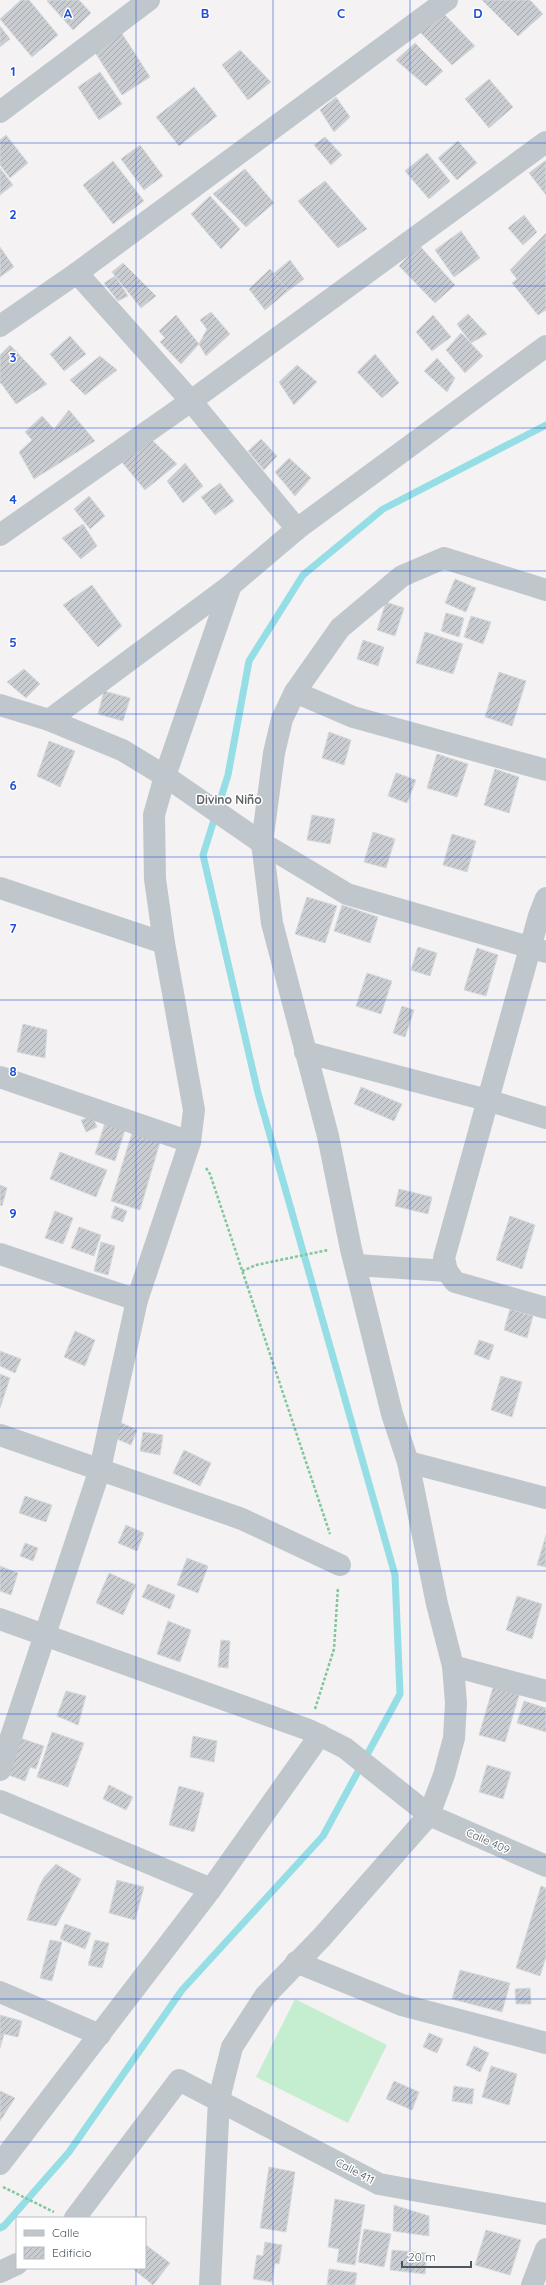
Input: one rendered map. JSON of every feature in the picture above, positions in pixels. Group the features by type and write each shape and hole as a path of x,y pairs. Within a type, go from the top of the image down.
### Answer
{"street":[{"path":"0,112 149,0"},
{"path":"0,326 76,273 447,0"},
{"path":"0,535 191,401 546,142"},
{"path":"76,273 191,401 297,529"},
{"path":"49,720 231,585 297,529 546,346"},
{"path":"210,2285 219,2099 232,2047 265,1996 296,1962 322,1937 429,1815 444,1775 454,1738 456,1703 453,1666 437,1604 408,1462 392,1414 351,1249 328,1136 272,923 262,843 274,753 282,719 295,692 340,628 402,576 444,558 546,590"},
{"path":"0,1770 100,1469 137,1300 190,1142 194,1110 164,943 155,879 154,815 231,585"},
{"path":"295,692 353,717 546,770"},
{"path":"0,705 49,720 122,750 166,776 262,843 347,894 539,950"},
{"path":"0,888 164,943"},
{"path":"546,898 539,950 487,1100 444,1258 447,1271 455,1282 546,1308"},
{"path":"305,1052 487,1100 546,1118"},
{"path":"0,1078 190,1142"},
{"path":"0,1254 137,1300"},
{"path":"356,1265 447,1271"},
{"path":"0,1435 242,1518 340,1565"},
{"path":"408,1462 546,1498"},
{"name":"Calle 409","path":"0,1619 315,1733 345,1748 406,1795 429,1815 546,1866"},
{"path":"453,1666 546,1691"},
{"path":"0,2164 211,1889 315,1733"},
{"path":"0,1801 211,1889"},
{"path":"296,1962 402,2005 546,2043"},
{"path":"0,1992 100,2035"},
{"name":"Calle 411","path":"76,2217 179,2080 219,2099 379,2184 546,2214"},
{"path":"532,2285 546,2249"},
{"path":"0,2272 16,2264"}],"path":[{"path":"190,1142 210,1174 340,1565 334,1649 315,1733"},
{"path":"242,1272 256,1266 333,1249"},
{"path":"10,2191 46,2209"}],"green space":[{"path":"295,1999 387,2045 348,2123 256,2077"}],"building":[{"path":"21,0 29,0 58,35 32,57 0,19"},
{"path":"79,0 91,13 73,30 47,1"},
{"path":"482,0 530,0 543,14 518,36"},
{"path":"443,13 475,46 452,65 420,32"},
{"path":"0,26 10,39 0,47"},
{"path":"121,32 150,77 122,95 93,49"},
{"path":"415,43 443,71 426,86 396,60"},
{"path":"240,50 271,82 248,100 222,65"},
{"path":"100,72 122,104 99,120 78,87"},
{"path":"489,79 513,107 489,128 465,99"},
{"path":"194,87 217,116 179,146 156,117"},
{"path":"336,97 350,117 334,132 320,110"},
{"path":"6,135 28,163 10,178 0,165 0,140"},
{"path":"325,137 342,155 331,165 314,145"},
{"path":"458,141 477,163 457,180 438,158"},
{"path":"140,145 163,176 144,190 121,159"},
{"path":"427,153 450,181 429,199 405,171"},
{"path":"546,160 546,195 529,173"},
{"path":"113,161 144,201 113,224 83,185"},
{"path":"0,168 13,185 0,195"},
{"path":"245,169 274,203 246,227 213,194"},
{"path":"325,181 367,229 338,248 298,201"},
{"path":"210,196 240,229 221,249 191,214"},
{"path":"524,215 537,232 523,245 508,228"},
{"path":"461,231 480,258 454,277 435,250"},
{"path":"546,233 546,310 538,315 512,283 517,279 510,270"},
{"path":"419,245 455,285 435,303 399,266"},
{"path":"0,247 14,267 0,277"},
{"path":"290,260 304,279 288,291 273,274"},
{"path":"123,263 156,296 141,308 112,272"},
{"path":"270,269 288,291 265,310 249,289"},
{"path":"115,276 128,296 118,301 104,283"},
{"path":"211,312 230,334 206,356 199,344 207,329 200,320"},
{"path":"468,314 487,334 471,343 457,324"},
{"path":"176,315 199,344 181,364 160,342 165,338 159,331"},
{"path":"433,315 451,337 432,351 416,332"},
{"path":"461,333 483,356 465,373 446,350"},
{"path":"70,336 86,354 64,371 50,354"},
{"path":"10,345 47,384 16,404 1,383 0,384 0,355"},
{"path":"375,354 399,383 382,398 357,372"},
{"path":"100,356 117,370 85,395 70,380"},
{"path":"437,358 455,378 447,392 424,371"},
{"path":"297,365 317,382 294,405 279,382"},
{"path":"69,410 95,441 34,479 19,452 32,440 25,432 42,416 54,429"},
{"path":"150,438 177,464 145,490 121,461"},
{"path":"261,439 277,456 264,470 248,451"},
{"path":"289,458 311,478 295,496 275,472"},
{"path":"185,463 203,486 183,503 167,481"},
{"path":"220,483 234,501 215,515 201,497"},
{"path":"89,496 105,516 90,529 74,509"},
{"path":"83,524 97,546 81,559 62,538"},
{"path":"455,579 476,588 466,612 445,603"},
{"path":"92,585 122,626 98,647 63,605"},
{"path":"386,602 404,608 395,636 377,630"},
{"path":"446,613 464,618 459,637 441,631"},
{"path":"471,616 491,622 483,644 464,637"},
{"path":"425,632 463,644 453,674 416,663"},
{"path":"363,640 384,647 378,666 357,659"},
{"path":"24,669 40,684 26,698 7,682"},
{"path":"499,672 526,681 512,726 485,717"},
{"path":"104,691 130,698 123,721 98,714"},
{"path":"329,732 351,740 344,765 322,758"},
{"path":"49,741 75,751 60,787 37,776"},
{"path":"437,754 468,764 457,797 427,788"},
{"path":"495,769 519,777 509,813 484,805"},
{"path":"396,773 416,780 407,803 388,796"},
{"path":"312,815 335,819 330,844 307,840"},
{"path":"373,832 395,839 386,868 364,862"},
{"path":"452,834 476,841 467,872 443,865"},
{"path":"307,897 337,906 325,943 295,934"},
{"path":"342,905 378,917 370,943 334,931"},
{"path":"418,947 437,953 430,976 411,970"},
{"path":"477,948 498,955 486,996 464,990"},
{"path":"367,973 392,981 381,1014 356,1006"},
{"path":"402,1006 414,1010 405,1037 393,1033"},
{"path":"23,1024 47,1030 45,1058 17,1052"},
{"path":"361,1087 402,1104 394,1121 354,1104"},
{"path":"92,1116 97,1127 86,1132 81,1120"},
{"path":"105,1123 125,1130 115,1161 95,1154"},
{"path":"132,1133 160,1142 140,1210 111,1201"},
{"path":"60,1152 107,1170 96,1197 50,1179"},
{"path":"0,1185 7,1188 2,1206 0,1205"},
{"path":"399,1189 432,1197 428,1214 395,1206"},
{"path":"115,1206 127,1211 123,1222 111,1218"},
{"path":"55,1211 73,1218 63,1244 45,1238"},
{"path":"510,1216 535,1225 522,1269 496,1260"},
{"path":"79,1227 101,1235 94,1256 71,1248"},
{"path":"101,1242 115,1246 108,1275 94,1271"},
{"path":"510,1309 533,1316 527,1338 504,1330"},
{"path":"75,1331 95,1340 85,1366 64,1357"},
{"path":"479,1340 494,1345 489,1360 474,1354"},
{"path":"0,1351 21,1359 15,1373 0,1366"},
{"path":"0,1374 10,1378 0,1408"},
{"path":"501,1376 522,1382 512,1417 491,1410"},
{"path":"117,1421 137,1430 131,1445 110,1436"},
{"path":"143,1432 163,1435 160,1455 140,1451"},
{"path":"184,1450 211,1463 200,1486 173,1473"},
{"path":"25,1496 52,1505 46,1522 19,1513"},
{"path":"126,1525 144,1533 137,1551 118,1543"},
{"path":"546,1535 546,1567 537,1565"},
{"path":"25,1543 38,1548 33,1561 20,1556"},
{"path":"187,1558 208,1566 198,1593 177,1585"},
{"path":"0,1566 18,1573 11,1595 0,1591"},
{"path":"109,1573 136,1585 123,1615 96,1603"},
{"path":"148,1584 175,1595 170,1609 142,1597"},
{"path":"517,1596 542,1604 532,1639 506,1630"},
{"path":"168,1621 191,1630 180,1662 157,1654"},
{"path":"221,1640 230,1641 228,1668 218,1667"},
{"path":"494,1684 520,1692 505,1742 479,1735"},
{"path":"66,1691 86,1696 78,1725 57,1716"},
{"path":"524,1701 546,1708 546,1732 517,1723"},
{"path":"52,1732 84,1743 68,1787 37,1777"},
{"path":"193,1736 217,1741 214,1762 190,1757"},
{"path":"17,1737 44,1746 36,1769 30,1767 25,1781 0,1772"},
{"path":"487,1765 511,1772 503,1799 479,1792"},
{"path":"109,1785 133,1797 126,1810 103,1799"},
{"path":"179,1786 204,1793 194,1832 169,1825"},
{"path":"56,1864 81,1879 56,1926 27,1920 44,1877"},
{"path":"117,1880 144,1887 135,1920 109,1913"},
{"path":"541,1886 546,1888 546,1957 540,1976 516,1968"},
{"path":"65,1924 91,1933 85,1949 60,1939"},
{"path":"50,1940 62,1942 52,1981 40,1978"},
{"path":"95,1940 109,1943 102,1968 88,1965"},
{"path":"460,1970 510,1983 502,2012 452,1999"},
{"path":"530,1988 531,2004 516,2004 515,1989"},
{"path":"0,2015 22,2021 18,2037 4,2034 0,2048"},
{"path":"429,2033 443,2039 437,2053 423,2047"},
{"path":"474,2046 489,2053 480,2072 466,2065"},
{"path":"491,2066 517,2074 509,2105 482,2097"},
{"path":"394,2081 419,2092 412,2110 386,2099"},
{"path":"454,2086 474,2089 472,2104 452,2101"},
{"path":"0,2091 15,2098 0,2121"},
{"path":"269,2167 295,2172 286,2232 260,2228"},
{"path":"335,2199 365,2205 355,2265 337,2262 339,2249 328,2247"},
{"path":"394,2205 429,2216 429,2236 393,2231"},
{"path":"364,2229 391,2234 384,2267 358,2262"},
{"path":"486,2230 521,2240 510,2275 475,2265"},
{"path":"265,2242 282,2245 279,2264 275,2263 272,2282 253,2279 257,2255 263,2256"},
{"path":"146,2245 170,2263 153,2285 133,2269 146,2269"},
{"path":"392,2250 427,2253 425,2274 390,2270"},
{"path":"329,2269 357,2273 355,2285 327,2285"}],"waterway":[{"path":"0,2228 4,2226 69,2152 182,1990 323,1836 400,1694 395,1575 258,1093 203,855 228,775 249,661 303,575 383,509 546,425"}],"district":[{"name":"Divino Niño","path":"229,799"}]}
